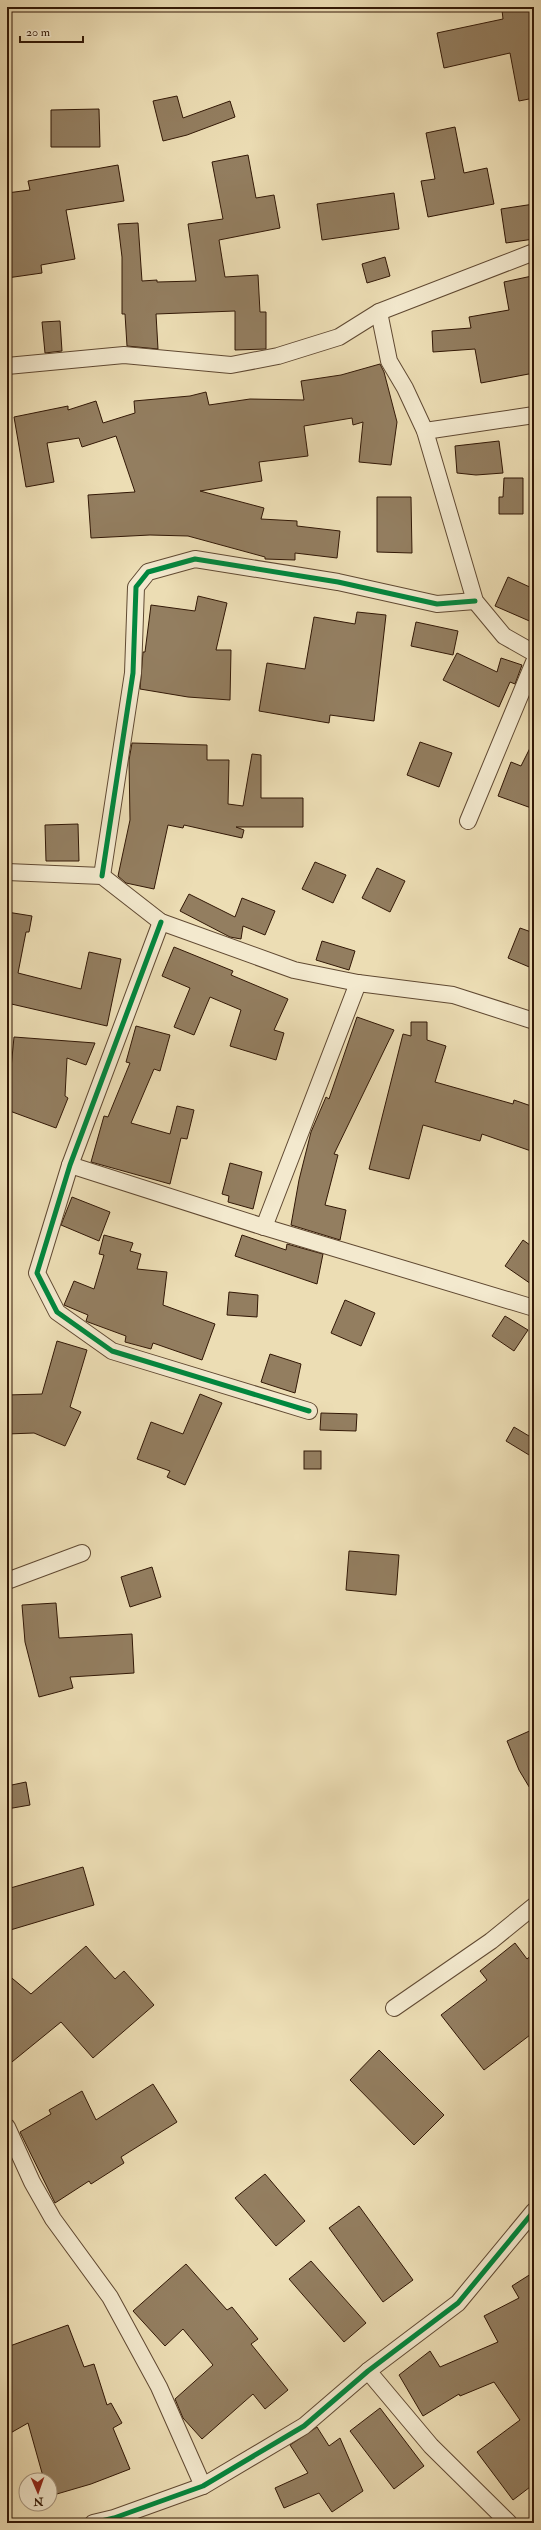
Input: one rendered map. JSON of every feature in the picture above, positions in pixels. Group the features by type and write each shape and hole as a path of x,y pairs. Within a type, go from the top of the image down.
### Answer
{"street":[{"path":"7,366 124,355 231,365 278,356 339,337 379,312 534,252"},
{"path":"379,312 388,361 405,388 425,432 475,601 504,636 534,653"},
{"path":"425,432 534,415"},
{"path":"102,876 133,673 136,587 148,572 195,559 338,582 437,604 475,601"},
{"path":"468,821 534,662"},
{"path":"7,872 102,876 161,922 294,970 358,983 453,996 534,1021"},
{"path":"161,922 70,1165 37,1273 56,1312 112,1351 309,1411"},
{"path":"264,1227 358,983"},
{"path":"70,1165 264,1227 534,1308"},
{"path":"7,1581 22,1577 82,1553"},
{"path":"394,2008 491,1941 534,1906"},
{"path":"7,2127 32,2182 53,2219 110,2297 159,2387 203,2486"},
{"path":"93,2523 114,2518 203,2486 304,2426 368,2371 458,2303 534,2211"},
{"path":"368,2371 431,2446 509,2523"}],"building":[{"path":"534,7 534,98 519,101 510,53 444,68 437,33 503,19 502,10"},
{"path":"177,96 183,118 230,101 235,117 187,135 163,141 153,101"},
{"path":"99,109 100,147 51,147 51,110"},
{"path":"455,127 464,173 487,168 494,204 428,217 421,181 435,179 426,133"},
{"path":"248,155 256,198 274,195 280,228 219,240 225,277 258,275 260,312 266,312 266,349 235,350 235,311 156,314 158,349 127,346 125,314 122,314 122,257 118,224 138,223 142,281 196,281 188,224 223,219 212,162"},
{"path":"118,165 124,201 66,210 75,259 41,265 42,273 7,278 7,193 30,190 28,181"},
{"path":"394,193 399,229 322,240 317,204"},
{"path":"534,204 534,239 506,243 501,209"},
{"path":"385,257 390,276 367,283 362,264"},
{"path":"532,276 534,287 534,373 481,383 475,349 433,352 432,331 471,328 469,317 509,310 504,282"},
{"path":"60,321 62,351 45,353 42,322"},
{"path":"380,364 384,372 397,422 391,465 359,462 363,422 353,425 352,418 304,426 308,456 259,462 262,481 200,491 264,508 261,519 297,521 297,526 340,531 337,558 295,553 295,560 265,559 265,557 188,536 150,535 91,538 88,495 135,492 116,436 82,447 79,438 47,443 54,482 26,487 14,417 68,406 68,410 96,401 103,423 135,413 134,401 190,396 206,392 209,405 250,399 304,400 301,381 341,375"},
{"path":"499,441 503,473 476,475 457,473 455,446"},
{"path":"504,478 523,478 523,514 499,514 499,497 503,497"},
{"path":"377,497 411,497 412,553 377,552"},
{"path":"508,577 534,589 534,623 495,606"},
{"path":"198,596 227,603 216,650 231,650 230,700 188,697 140,689 143,652 145,652 151,605 195,611"},
{"path":"357,612 386,615 374,721 330,715 329,723 259,711 267,663 305,669 314,617 355,624"},
{"path":"416,622 458,631 453,655 411,646"},
{"path":"457,653 497,672 501,658 522,665 515,684 510,682 499,707 443,680"},
{"path":"534,740 534,809 498,796 511,762 521,766"},
{"path":"420,742 452,753 439,787 407,775"},
{"path":"132,743 207,745 207,760 229,760 228,804 243,806 252,754 261,755 261,798 303,798 303,827 236,827 244,830 242,838 184,825 183,828 168,825 154,889 126,883 118,876 130,820 129,760"},
{"path":"78,824 79,861 46,861 45,825"},
{"path":"315,862 346,875 333,903 302,889"},
{"path":"377,868 405,881 390,912 362,898"},
{"path":"189,894 235,917 242,898 275,911 265,935 243,926 241,939 230,937 180,911"},
{"path":"7,912 32,916 29,932 26,932 18,973 81,989 89,952 121,959 107,1026 7,1003"},
{"path":"520,928 534,933 534,969 508,958"},
{"path":"322,941 355,951 349,970 316,960"},
{"path":"174,947 233,971 231,975 288,999 274,1030 284,1033 276,1060 230,1046 241,1010 210,997 194,1035 174,1027 190,988 162,976"},
{"path":"357,1017 394,1030 334,1154 338,1155 325,1205 346,1210 340,1240 291,1225 299,1180 311,1132 326,1097 329,1099"},
{"path":"411,1022 427,1022 427,1040 446,1046 435,1082 513,1104 514,1100 534,1107 534,1152 482,1134 480,1141 423,1125 409,1179 369,1169 403,1034 411,1036"},
{"path":"136,1026 170,1035 160,1071 154,1069 131,1123 170,1134 177,1106 194,1110 187,1139 181,1138 170,1184 91,1162 104,1116 108,1117 130,1063 126,1062"},
{"path":"14,1037 95,1043 86,1065 67,1058 65,1096 68,1098 56,1128 7,1110"},
{"path":"230,1163 262,1172 253,1209 228,1202 229,1196 222,1194"},
{"path":"72,1197 110,1212 99,1241 61,1225"},
{"path":"104,1235 133,1243 130,1251 141,1254 137,1269 167,1272 163,1305 215,1324 202,1360 153,1343 151,1349 125,1342 126,1336 86,1321 88,1315 64,1305 74,1281 94,1289 104,1255 99,1254"},
{"path":"242,1235 286,1250 287,1244 323,1254 317,1284 235,1256"},
{"path":"523,1240 534,1248 534,1286 505,1266"},
{"path":"229,1292 258,1295 257,1317 227,1315"},
{"path":"345,1300 375,1313 361,1346 331,1333"},
{"path":"505,1316 528,1330 514,1351 492,1336"},
{"path":"57,1341 87,1350 70,1407 81,1412 65,1446 34,1433 7,1434 7,1395 42,1394"},
{"path":"270,1354 301,1364 295,1393 261,1382"},
{"path":"200,1394 222,1403 185,1485 167,1477 170,1471 137,1459 151,1422 183,1434"},
{"path":"321,1413 357,1414 356,1431 320,1430"},
{"path":"514,1427 534,1439 534,1458 506,1441"},
{"path":"304,1451 321,1451 321,1469 304,1469"},
{"path":"349,1551 399,1555 396,1595 346,1590"},
{"path":"152,1567 161,1597 130,1607 121,1577"},
{"path":"56,1603 59,1638 132,1634 134,1673 70,1677 73,1688 39,1697 25,1642 22,1605"},
{"path":"534,1729 534,1795 519,1770 507,1741"},
{"path":"26,1782 30,1805 7,1809 7,1786"},
{"path":"83,1867 94,1905 7,1931 7,1889"},
{"path":"515,1943 527,1959 534,1953 534,2032 484,2070 441,2015 487,1980 480,1971"},
{"path":"86,1946 115,1979 124,1971 154,2005 93,2058 61,2022 7,2066 7,1974 31,1994"},
{"path":"379,2050 444,2115 414,2145 350,2080"},
{"path":"153,2084 177,2122 121,2157 124,2163 91,2184 89,2181 55,2203 20,2132 51,2114 49,2110 82,2091 96,2120"},
{"path":"265,2174 305,2221 276,2246 235,2198"},
{"path":"359,2206 413,2280 383,2302 329,2228"},
{"path":"311,2261 366,2323 344,2342 289,2279"},
{"path":"186,2264 227,2310 232,2307 258,2339 251,2344 288,2390 265,2409 253,2394 202,2439 183,2418 175,2399 213,2365 183,2329 165,2346 133,2311"},
{"path":"534,2272 534,2484 513,2500 477,2452 520,2420 494,2382 460,2396 459,2394 423,2416 399,2375 430,2351 440,2367 498,2342 484,2316 519,2298 512,2286"},
{"path":"68,2325 84,2367 94,2364 107,2405 111,2403 122,2423 113,2428 130,2469 91,2484 58,2494 58,2472 42,2472 28,2423 7,2435 7,2347"},
{"path":"380,2408 424,2466 394,2489 350,2431"},
{"path":"317,2427 329,2446 340,2438 363,2491 332,2512 319,2493 284,2508 275,2488 308,2473 290,2445"}],"cycle path":[{"path":"102,876 133,673 136,587 148,572 195,559 338,582 437,604 475,601"},
{"path":"161,922 70,1165 37,1273 57,1312 112,1351 309,1411"},
{"path":"93,2523 114,2518 203,2486 304,2426 368,2371 458,2303 534,2211"}]}
